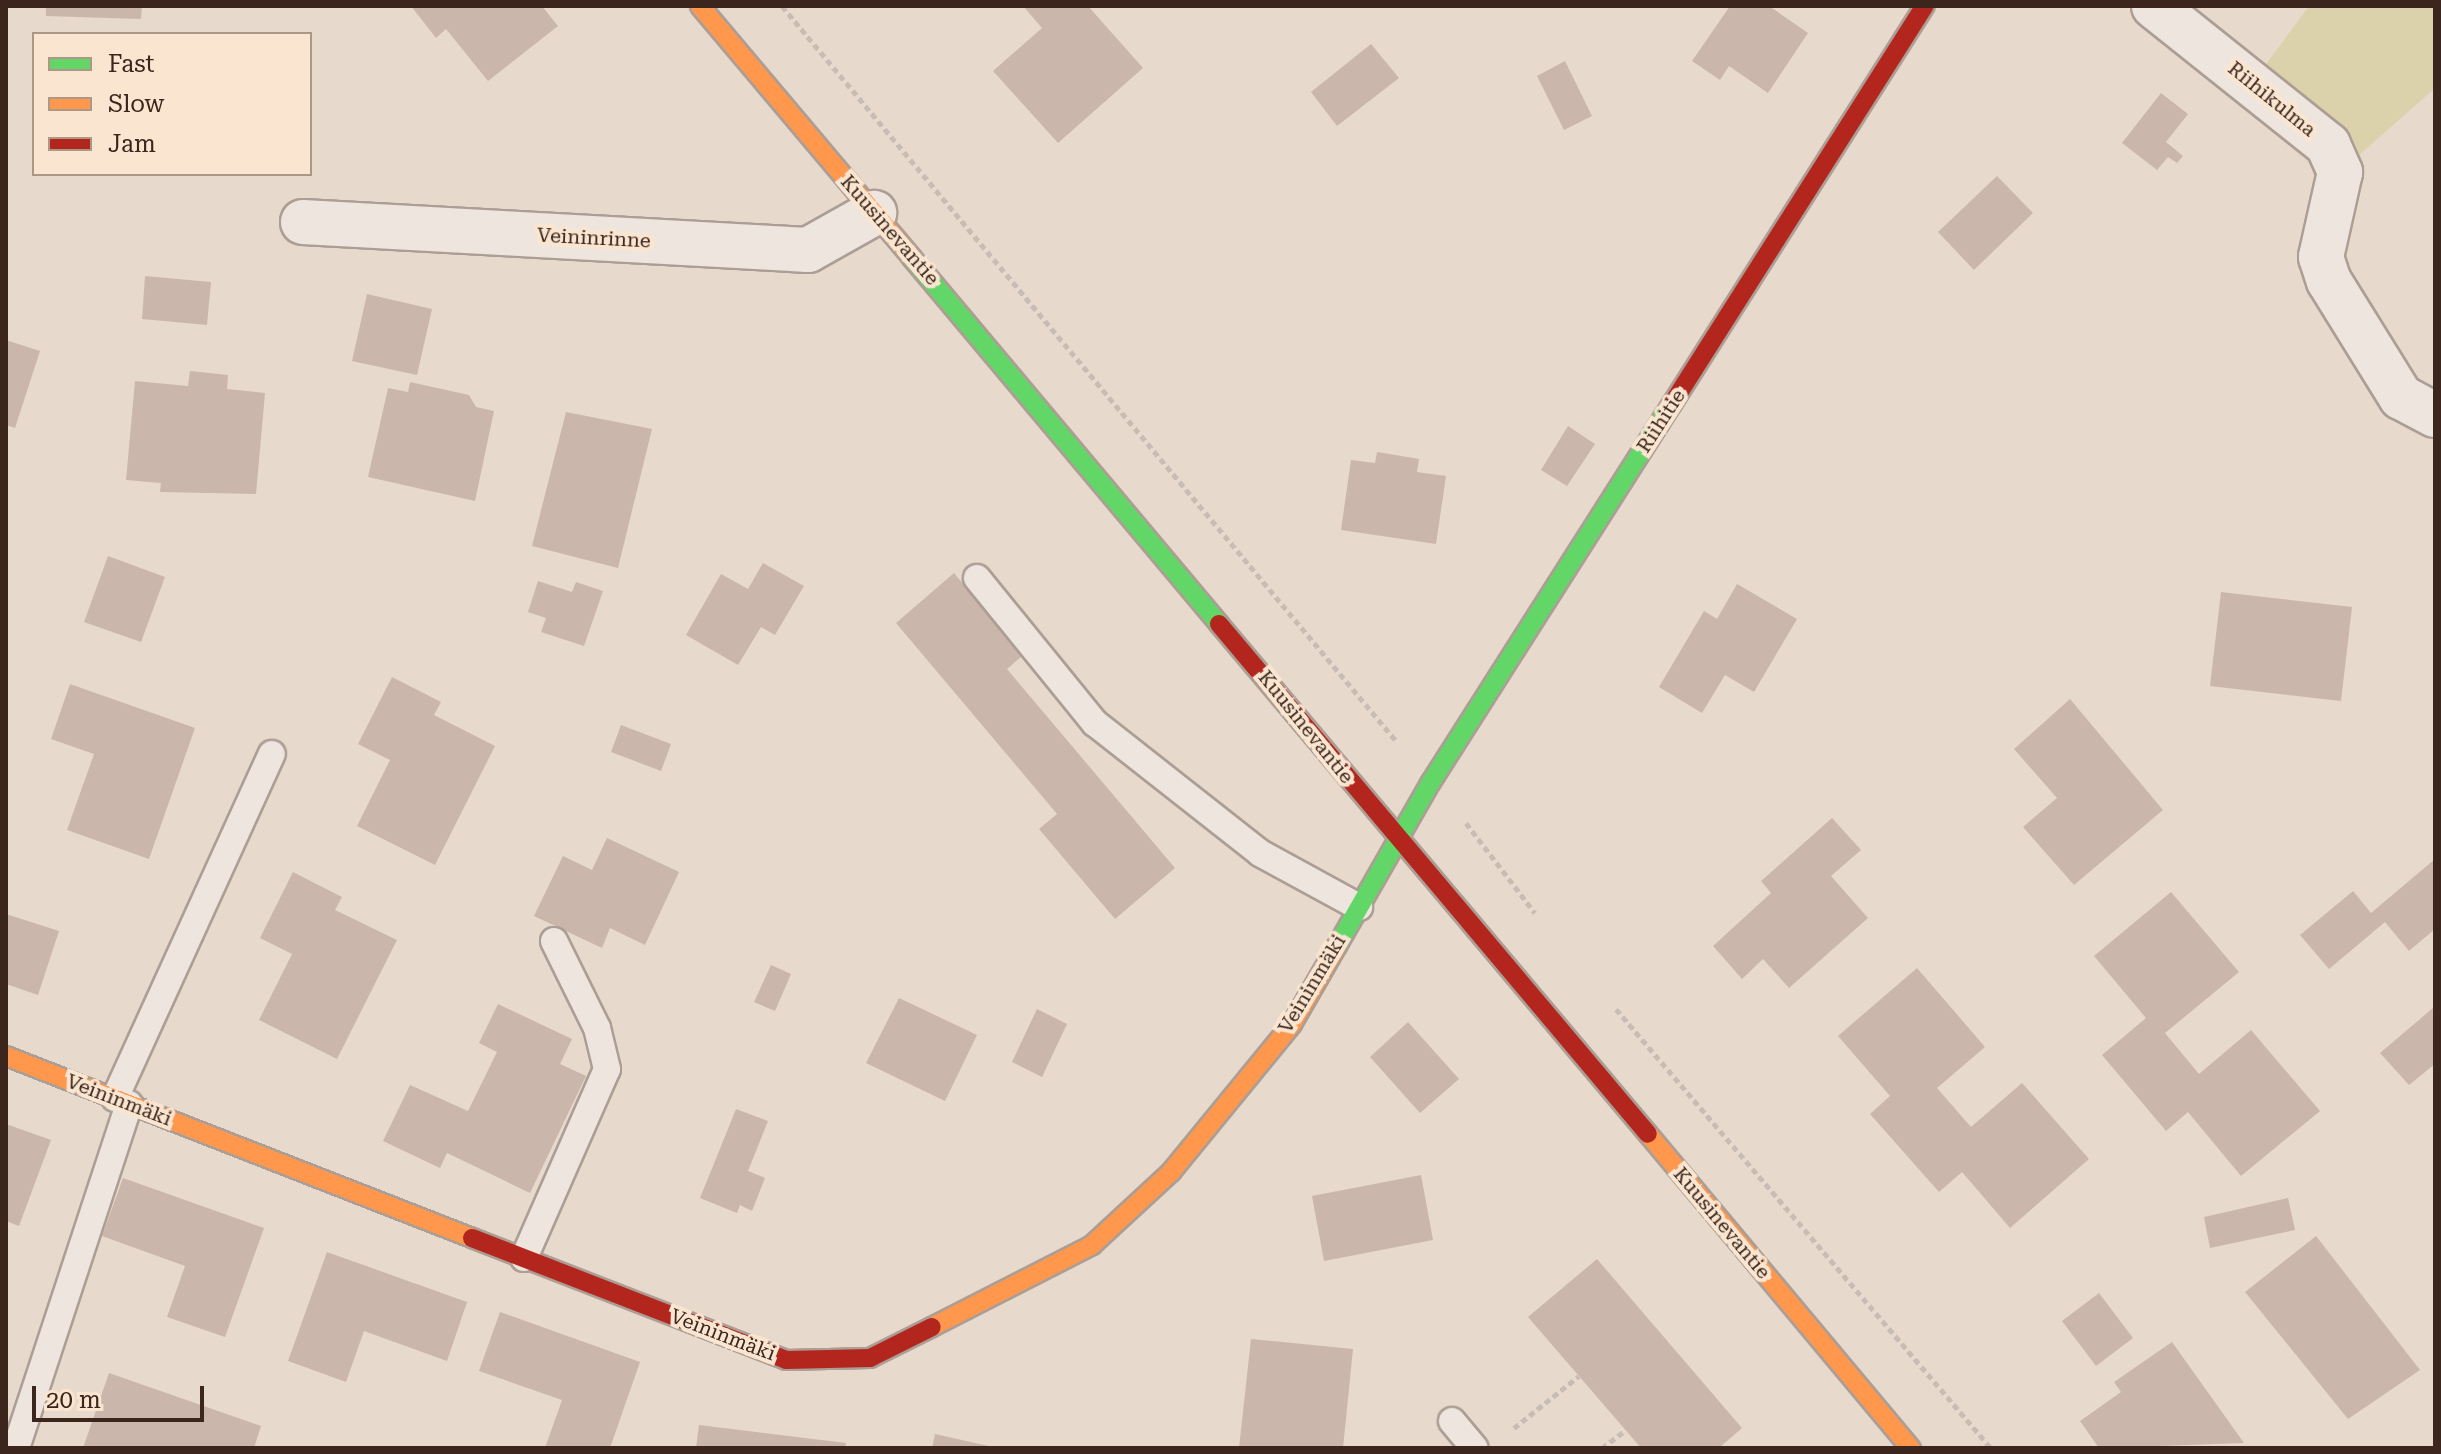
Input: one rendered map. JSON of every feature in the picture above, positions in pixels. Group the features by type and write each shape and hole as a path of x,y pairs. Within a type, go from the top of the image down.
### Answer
{"street":[{"name":"Kuusinevantie","path":"700,6 1911,1448"},
{"name":"Riihitie","path":"1397,838 1925,6"},
{"name":"Riihikulma","path":"2154,6 2328,145 2340,172 2321,257 2329,281 2401,397 2435,415"},
{"name":"Veininrinne","path":"303,222 808,250 874,213"},
{"name":"Veininmäki","path":"6,1056 786,1360 870,1358 1092,1245 1171,1172 1292,1024 1397,838"}],"lane":[{"path":"977,578 1095,723 1260,853 1359,907"},
{"path":"16,1448 122,1101 272,754"},
{"path":"524,1258 607,1069 597,1028 554,941"},
{"path":"1452,1421 1475,1448"}],"path":[{"path":"782,6 1431,782 1543,925"},
{"path":"1609,1003 1661,1054 1991,1448"},
{"path":"1500,1439 1579,1376"},
{"path":"1602,1448 1626,1430"}],"shaded area":[{"path":"2309,6 2435,6 2435,88 2340,172 2253,82"}],"building":[{"path":"46,6 142,6 141,19 46,16"},
{"path":"411,6 542,6 558,26 488,81 446,29 436,38"},
{"path":"1023,6 1088,6 1143,68 1058,143 993,71 1042,28"},
{"path":"1730,6 1769,6 1808,33 1768,93 1729,66 1720,80 1692,61"},
{"path":"1371,44 1399,78 1337,126 1311,92"},
{"path":"1565,61 1592,116 1564,130 1537,76"},
{"path":"2161,93 2188,114 2166,142 2183,156 2177,163 2168,157 2157,170 2122,143"},
{"path":"1997,176 2033,213 1974,270 1938,232"},
{"path":"145,276 211,282 207,325 142,319"},
{"path":"367,294 432,309 417,375 352,361"},
{"path":"6,340 40,351 15,428 6,425"},
{"path":"190,371 228,375 227,389 265,393 256,494 160,492 161,483 126,480 135,381 188,386"},
{"path":"410,382 469,395 476,407 494,411 475,501 368,477 388,388 408,392"},
{"path":"566,412 652,429 618,568 532,546"},
{"path":"1568,426 1595,444 1567,486 1541,470"},
{"path":"1377,452 1419,459 1417,472 1446,476 1436,544 1341,530 1351,460 1375,463"},
{"path":"108,556 165,577 141,642 84,622"},
{"path":"763,563 804,586 775,635 761,627 738,665 686,635 721,574 748,589"},
{"path":"954,573 1023,655 1007,669 1175,868 1115,919 1039,829 1057,814 896,623"},
{"path":"538,581 572,592 576,582 603,591 584,646 541,632 546,618 528,612"},
{"path":"1737,584 1797,619 1754,692 1725,675 1702,713 1659,687 1704,611 1717,619"},
{"path":"2221,592 2352,607 2341,701 2210,686"},
{"path":"392,677 441,702 434,715 495,746 435,865 357,826 390,760 358,744"},
{"path":"70,684 195,728 149,859 67,830 94,754 51,739"},
{"path":"2070,699 2163,810 2074,885 2023,827 2057,798 2014,749"},
{"path":"621,725 671,744 661,771 611,752"},
{"path":"1832,818 1861,850 1831,876 1868,918 1789,988 1763,959 1742,979 1713,946 1771,893 1761,881"},
{"path":"607,838 679,872 645,945 610,928 602,948 534,916 563,856 592,870"},
{"path":"2435,859 2435,929 2409,951 2385,922 2329,969 2300,935 2353,891 2371,913"},
{"path":"293,872 342,897 335,910 397,940 337,1059 259,1020 292,954 260,938"},
{"path":"2171,892 2239,972 2165,1033 2199,1074 2251,1030 2320,1111 2241,1176 2188,1112 2166,1131 2102,1055 2146,1018 2094,956"},
{"path":"6,914 59,931 38,995 6,984"},
{"path":"771,965 791,974 775,1011 754,1002"},
{"path":"1917,968 1985,1047 1937,1088 1971,1127 2022,1083 2089,1159 2010,1228 1962,1172 1939,1192 1870,1114 1890,1096 1838,1036"},
{"path":"899,998 977,1035 945,1101 866,1063"},
{"path":"498,1004 572,1039 560,1064 586,1076 530,1193 447,1153 440,1168 383,1141 410,1085 468,1111 497,1052 479,1043"},
{"path":"2433,1008 2435,1064 2409,1085 2380,1053"},
{"path":"1037,1009 1067,1024 1042,1077 1012,1062"},
{"path":"1408,1022 1459,1079 1420,1113 1370,1057"},
{"path":"736,1109 768,1121 748,1171 765,1178 752,1211 740,1205 737,1213 700,1198"},
{"path":"6,1124 51,1140 19,1226 6,1221"},
{"path":"1421,1175 1433,1240 1324,1261 1312,1196"},
{"path":"123,1178 264,1228 225,1337 167,1317 185,1266 102,1236"},
{"path":"2288,1198 2295,1230 2210,1248 2204,1217"},
{"path":"2316,1236 2420,1370 2348,1419 2245,1292"},
{"path":"327,1252 467,1302 447,1361 364,1331 346,1382 288,1361"},
{"path":"1597,1259 1742,1428 1719,1448 1641,1448 1528,1317"},
{"path":"2099,1293 2133,1338 2096,1366 2062,1321"},
{"path":"500,1312 640,1362 610,1448 545,1448 562,1400 479,1371"},
{"path":"1251,1339 1353,1349 1343,1448 1239,1448"},
{"path":"2172,1342 2244,1443 2099,1448 2080,1421 2121,1392 2114,1382"},
{"path":"109,1373 261,1426 254,1448 83,1448"},
{"path":"699,1425 846,1443 845,1448 696,1448"},
{"path":"935,1434 993,1447 993,1448 932,1448"}],"traffic: fast":[{"path":"912,258 1219,624"},
{"path":"1337,946 1431,782 1672,404"}],"traffic: slow":[{"path":"700,6 912,258"},
{"path":"932,1327 1092,1245 1171,1172 1292,1024 1337,946"},
{"path":"6,1056 472,1238"},
{"path":"1648,1134 1911,1448"}],"traffic: jam":[{"path":"1672,404 1925,6"},
{"path":"1219,624 1648,1134"},
{"path":"472,1238 786,1360 870,1358 932,1327"}]}
